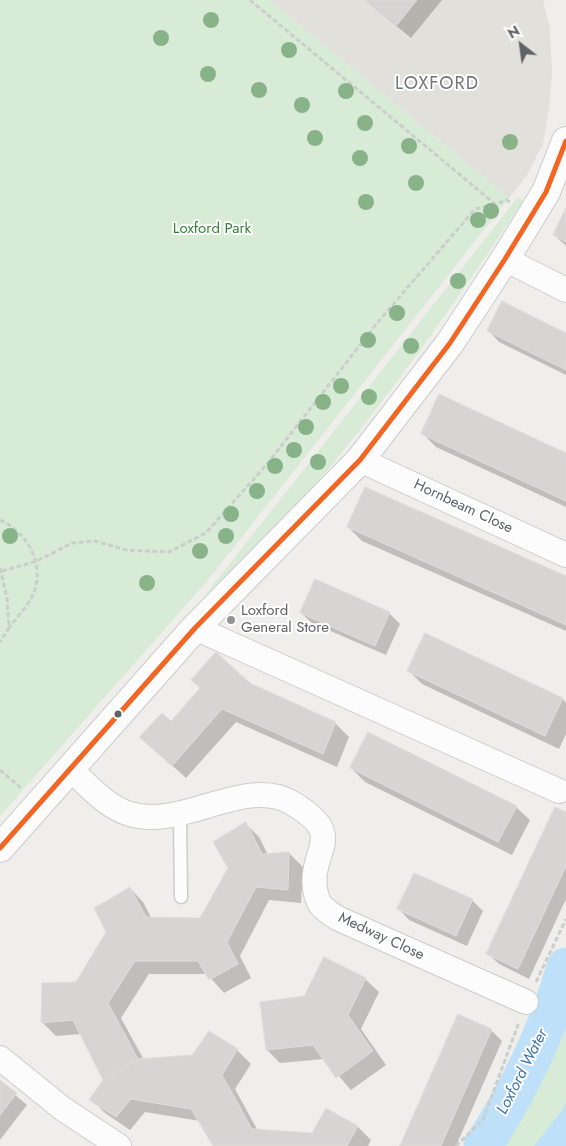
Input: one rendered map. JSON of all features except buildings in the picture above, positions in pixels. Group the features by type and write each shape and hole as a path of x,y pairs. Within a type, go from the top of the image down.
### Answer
{"street":[{"path":"0,848 195,628 360,460 450,343 505,259 546,192 566,141"},
{"path":"505,259 566,290"},
{"name":"Hornbeam Close","path":"360,460 566,555"},
{"path":"195,628 559,791"},
{"name":"Medway Close","path":"70,769 112,806 131,814 154,817 180,815 266,794 290,801 319,824 324,838 316,868 315,888 319,904 338,918 526,1002"},
{"path":"0,1058 63,1109 119,1146"}],"lane":[{"path":"180,815 181,897"}],"path":[{"path":"250,0 495,204"},
{"path":"9,628 7,598 1,569 37,561 72,543 95,540 126,550 169,552 206,533 267,464 378,322 475,209 507,200 510,202"},
{"path":"0,520 15,527 27,541 37,561 33,596 0,642"},
{"path":"0,770 25,792"},
{"path":"456,1146 483,1120 526,1002 566,919"}],"shaded area":[{"path":"270,0 543,0 550,29 552,73 549,108 543,144 526,177 509,198"}],"green space":[{"name":"Loxford Park","path":"0,0 270,0 509,198 208,580 0,816"},
{"path":"518,197 523,201 498,239 366,423 284,519 206,594"},
{"path":"566,1014 566,1146 488,1146 502,1126 522,1109"}],"water":[{"path":"566,1101 566,1146 534,1146 563,1109"}],"waterway":[{"name":"Loxford Water","path":"483,1146 509,1103 531,1060 559,991 566,967"}],"transit line":[{"path":"0,848 195,628 360,460 450,343 505,259 546,192 566,141"}],"place":[{"name":"Loxford General Store","path":"231,620"}],"district":[{"name":"LOXFORD","path":"437,85"}]}
